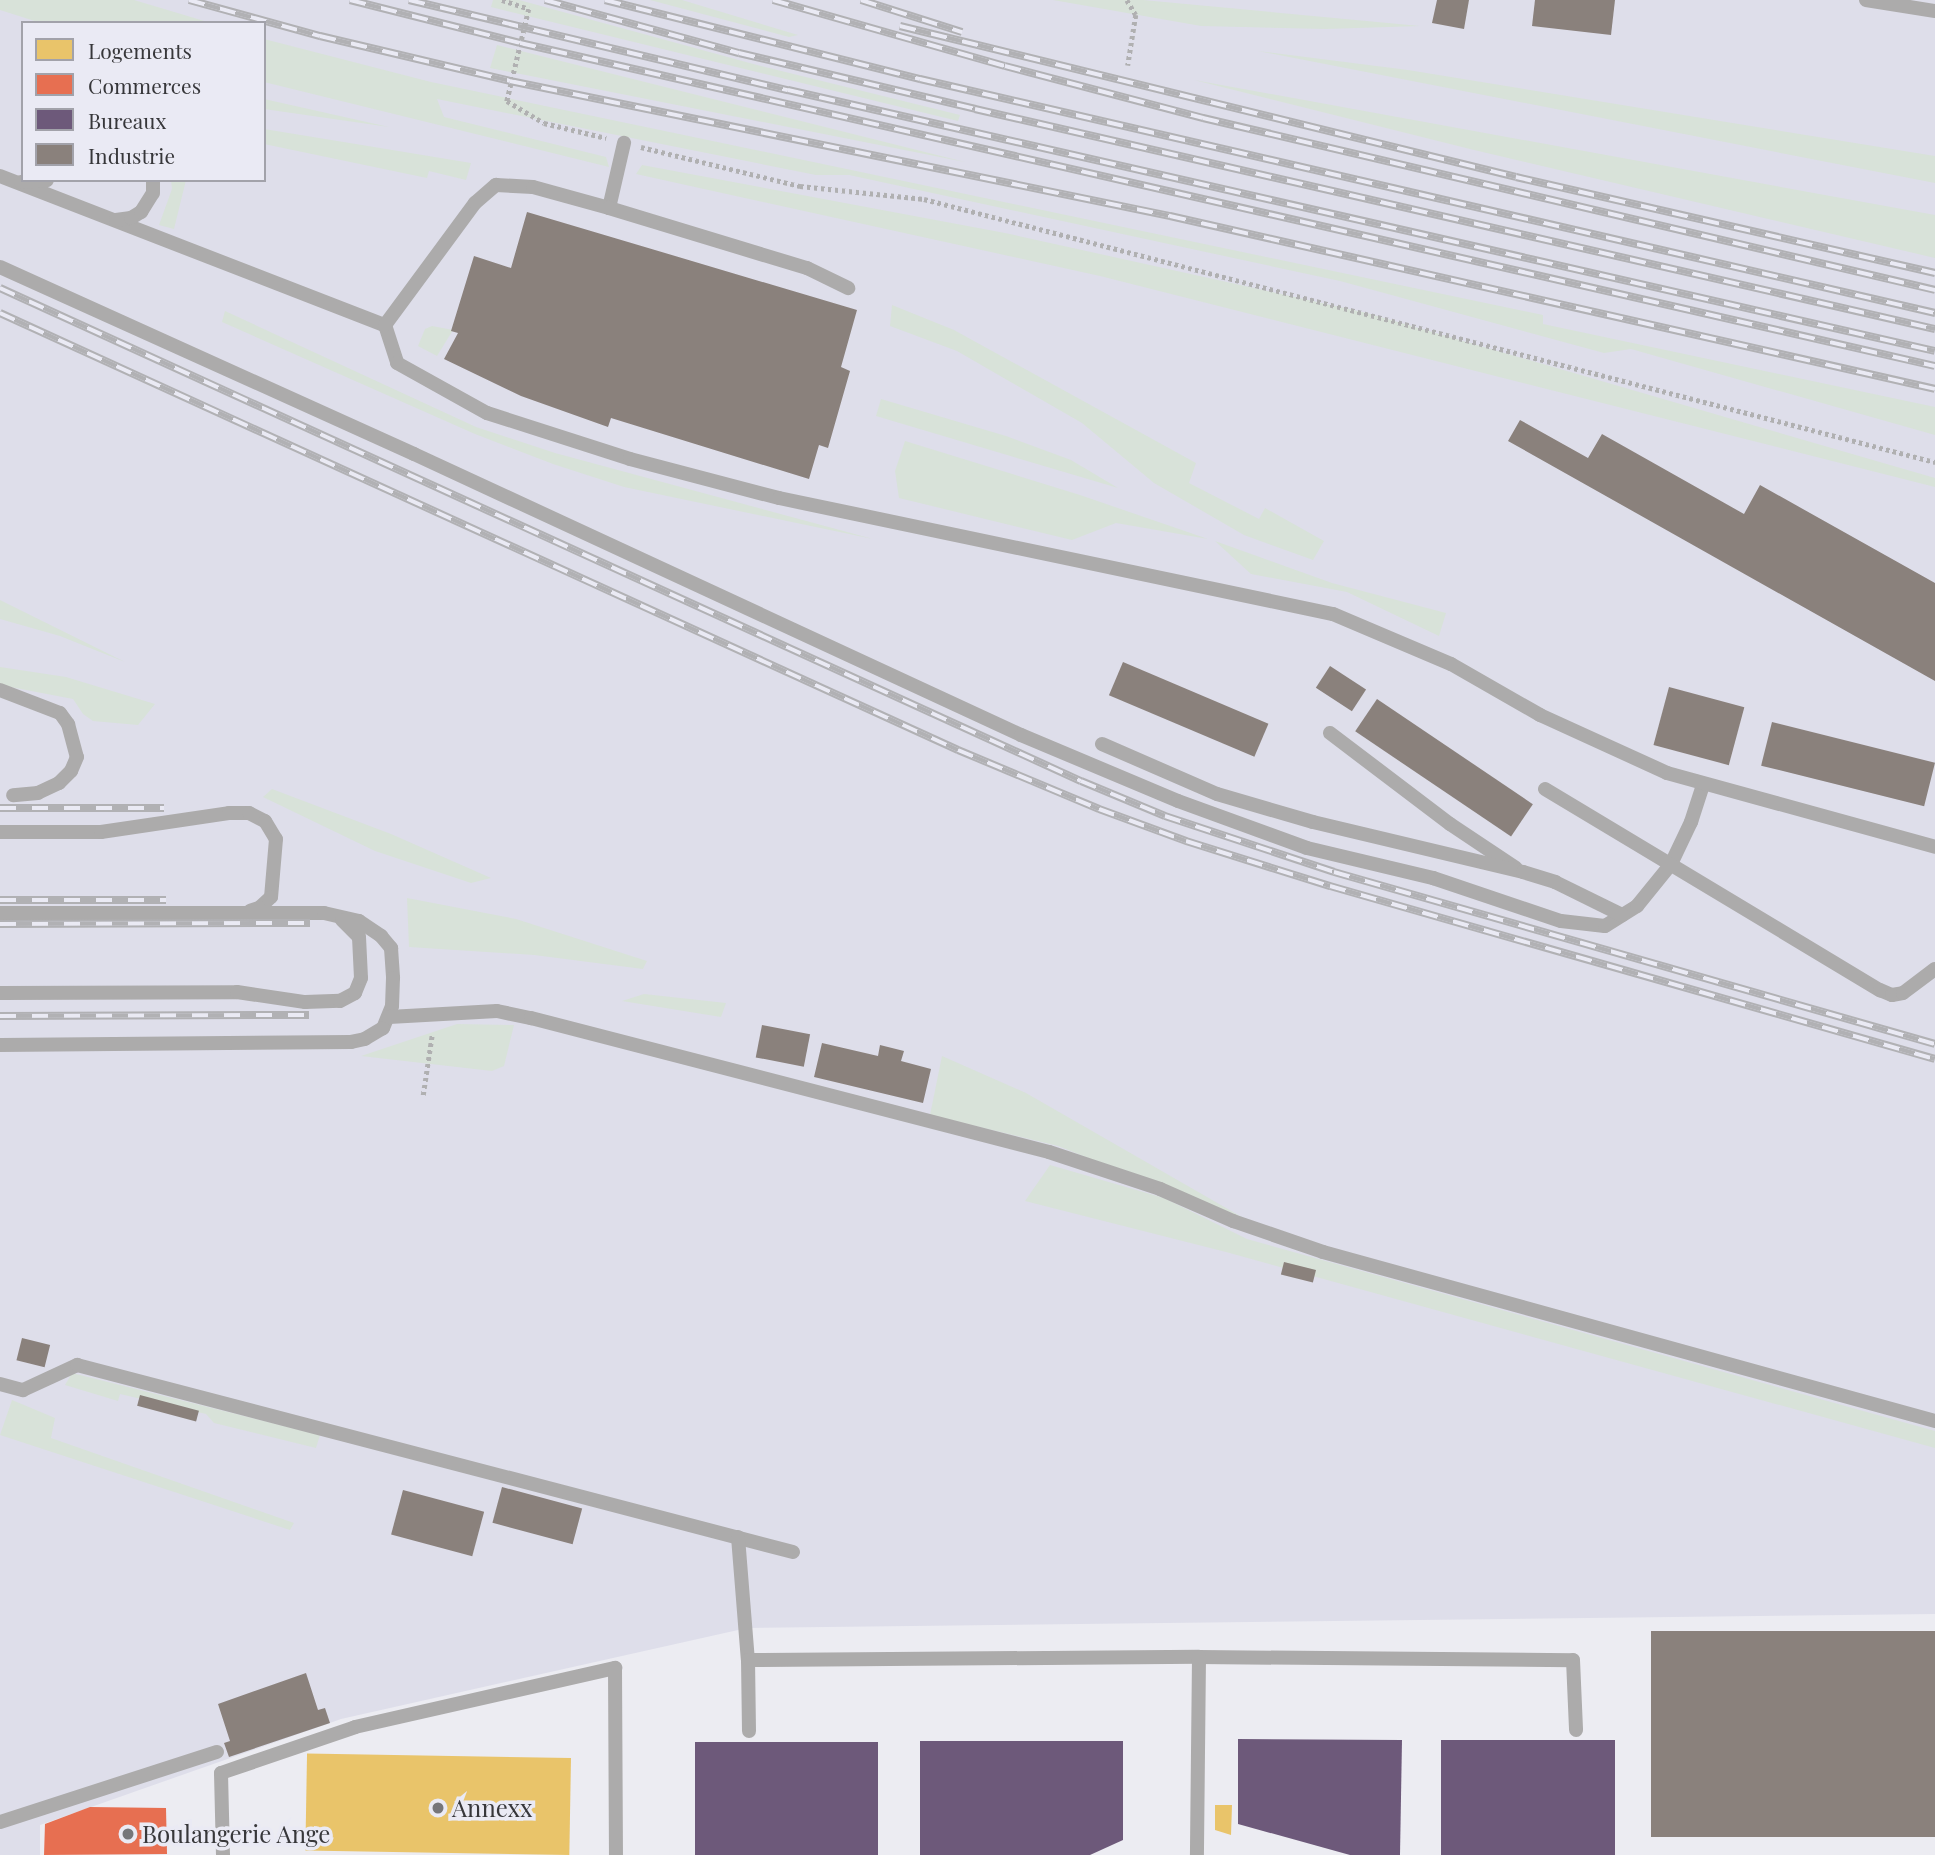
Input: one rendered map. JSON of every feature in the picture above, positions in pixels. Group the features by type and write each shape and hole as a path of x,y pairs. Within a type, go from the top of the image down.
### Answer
{"lane":[{"path":"1866,0 1935,11"},
{"path":"609,208 624,143"},
{"path":"1,176 385,325"},
{"path":"1,176 21,182"},
{"path":"108,218 119,220 141,212 153,193 153,182"},
{"path":"385,325 475,203 496,185 533,187 609,208 807,268 848,288"},
{"path":"0,267 427,459 1021,735 1178,801 1307,848 1433,878 1561,921 1605,926 1637,906 1671,864 1693,819 1703,784"},
{"path":"385,325 397,363 486,413 630,459 779,498 1333,614 1451,664 1540,715 1667,773 1935,848"},
{"path":"0,690 60,713 68,724 77,757 71,771 59,783 38,793 13,795"},
{"path":"1329,733 1450,824 1523,872"},
{"path":"1102,744 1229,797 1313,822 1523,872 1555,882 1622,915"},
{"path":"1545,789 1892,995 1903,993 1935,970"},
{"path":"0,832 101,832 229,813 248,813 271,826 276,839 271,897 259,908 249,911"},
{"path":"0,913 249,911 332,914 366,925 391,948 393,996 389,1017 374,1035 337,1044 0,1045"},
{"path":"0,993 237,992 305,1002 340,1001 348,998 360,986 361,944 355,930 332,914"},
{"path":"389,1017 497,1011 1049,1152 1160,1189 1233,1221 1323,1252 1935,1421"},
{"path":"0,1384 23,1390 77,1365 793,1552"},
{"path":"738,1537 748,1661 749,1731"},
{"path":"748,1661 1199,1657 1573,1660 1576,1730"},
{"path":"1197,1855 1199,1657"},
{"path":"223,1855 221,1773 355,1727 615,1668 616,1855"},
{"path":"0,1822 217,1752"}],"path":[{"path":"502,0 529,9 507,101 544,123 800,186 924,199 1935,462"},
{"path":"1127,0 1136,15 1128,65"},
{"path":"423,1095 430,1053"}],"shaded area":[{"path":"0,0 1935,0 1935,1614 747,1628 341,1719 40,1825 40,1855 0,1855"},
{"path":"0,0 134,0 204,21 35,21 0,10"},
{"path":"493,0 519,0 757,65 960,115 958,121 491,7"},
{"path":"650,0 682,0 798,35 789,37"},
{"path":"1053,0 1143,0 1420,26 1326,29 1201,26"},
{"path":"266,40 431,82 1543,315 1543,324 1935,407 1935,435 1631,349 1604,353 1340,281 849,175 816,175 437,99 444,117 606,157 609,167 266,82"},
{"path":"497,45 965,162 490,68"},
{"path":"1258,51 1408,70 1935,156 1935,183"},
{"path":"1194,80 1935,215 1935,258 1470,149"},
{"path":"266,99 389,127 266,109"},
{"path":"266,129 471,163 466,180 429,171 427,178 266,144"},
{"path":"642,165 1005,233 1367,313 1935,478 1935,487 1100,276 636,174"},
{"path":"171,182 186,182 174,229 159,225 172,189"},
{"path":"892,305 954,330 1196,463 1189,483 1259,519 1265,508 1324,541 1313,560 1244,535 1154,483 1082,423 957,351 890,326"},
{"path":"225,311 476,427 555,453 873,539 624,487 553,464 475,434 222,322"},
{"path":"432,326 453,330 437,356 418,346 425,329"},
{"path":"881,399 1006,436 1071,460 1118,488 876,416"},
{"path":"905,441 1080,495 1208,539 1116,523 1072,540 899,498 895,471"},
{"path":"1215,541 1332,583 1446,613 1439,636 1347,592 1251,574"},
{"path":"0,600 125,662 60,636 0,619"},
{"path":"0,667 66,677 155,704 138,725 93,721 83,714 73,699 0,685"},
{"path":"272,789 391,834 491,878 471,883 375,851 263,797"},
{"path":"407,898 516,919 647,961 643,969 534,955 409,947"},
{"path":"644,994 726,1003 721,1017 622,1001"},
{"path":"457,1024 514,1025 504,1066 492,1071 361,1056"},
{"path":"942,1056 1026,1093 1254,1224 1058,1146 930,1115"},
{"path":"1050,1165 1164,1198 1247,1239 1935,1431 1935,1448 1226,1252 1025,1201"},
{"path":"72,1373 320,1435 316,1448 214,1423 206,1414 120,1394 118,1401 65,1385"},
{"path":"12,1400 55,1418 51,1438 294,1523 290,1530 0,1435"}],"building: Logements":[{"name":"Annexx","path":"307,1753 571,1758 569,1855 305,1850"},
{"path":"1215,1805 1232,1805 1231,1835 1215,1830"}],"building: Commerces":[{"path":"90,1807 166,1808 167,1854 44,1855 45,1824"}],"building: Bureaux":[{"path":"1238,1739 1402,1740 1400,1855 1350,1855 1238,1824"},
{"path":"1441,1740 1615,1740 1615,1855 1441,1855"},
{"path":"920,1741 1123,1741 1123,1840 1090,1855 920,1855"},
{"path":"695,1742 878,1742 878,1855 695,1855"}],"building: Industrie":[{"path":"1437,0 1469,0 1464,29 1432,23"},
{"path":"1535,0 1615,0 1611,35 1532,26"},
{"path":"527,212 857,310 841,367 850,371 828,448 819,445 809,479 611,418 608,427 521,396 444,359 458,333 451,331 474,256 511,268"},
{"path":"1520,420 1588,458 1602,434 1744,514 1760,485 1935,583 1935,681 1508,441"},
{"path":"1123,662 1268,724 1254,757 1109,695"},
{"path":"1330,666 1366,689 1352,711 1316,688"},
{"path":"1669,687 1744,707 1729,765 1653,745"},
{"path":"1377,699 1533,804 1511,836 1355,731"},
{"path":"1772,722 1935,763 1924,806 1761,766"},
{"path":"762,1025 810,1034 804,1067 756,1057"},
{"path":"822,1043 878,1056 880,1045 904,1051 901,1061 931,1069 923,1103 814,1077"},
{"path":"1284,1262 1316,1270 1313,1283 1281,1275"},
{"path":"22,1338 50,1345 45,1367 16,1360"},
{"path":"140,1395 199,1411 196,1421 137,1406"},
{"path":"502,1487 582,1508 573,1544 492,1523"},
{"path":"403,1490 484,1512 472,1556 391,1534"},
{"path":"1651,1631 1935,1631 1935,1837 1651,1837"},
{"path":"306,1673 318,1710 325,1708 330,1723 229,1757 224,1743 230,1741 218,1704"}],"railway":[{"path":"189,0 265,21"},
{"path":"350,0 520,43 1935,366"},
{"path":"409,0 788,90 1935,351"},
{"path":"545,0 739,53 975,109 1935,329"},
{"path":"605,0 920,79 1935,313"},
{"path":"773,0 1005,66 1203,118 1935,290"},
{"path":"861,0 962,32"},
{"path":"266,21 510,81 1170,216 1935,389"},
{"path":"900,26 1516,177 1935,273"},
{"path":"0,288 1081,781 1165,816 1334,872 1935,1044"},
{"path":"0,313 958,750 1099,809 1186,841 1330,886 1935,1059"},
{"path":"0,808 164,808"},
{"path":"0,900 166,900"},
{"path":"0,924 310,923"},
{"path":"0,1016 309,1015"}],"place":[{"name":"Annexx","path":"438,1808"},
{"name":"Boulangerie Ange","path":"128,1834"}]}
